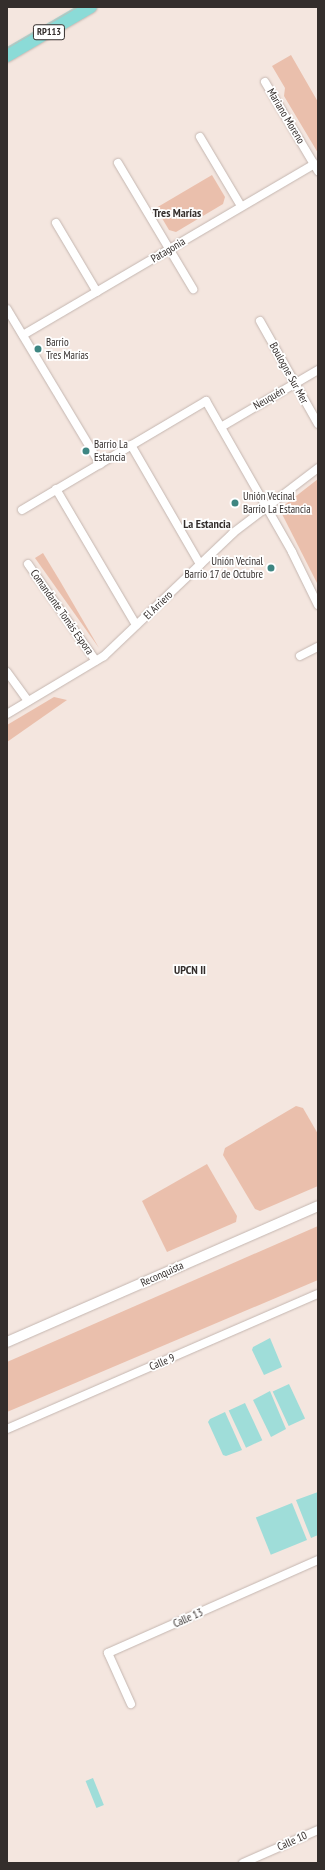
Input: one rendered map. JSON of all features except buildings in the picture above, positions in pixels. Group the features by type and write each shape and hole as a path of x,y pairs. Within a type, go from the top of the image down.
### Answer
{"main road":[{"name":"RP113","path":"7,56 91,7"}],"street":[{"name":"Mariano Moreno","path":"265,82 316,168"},
{"path":"200,137 241,206"},
{"path":"118,163 192,289"},
{"name":"Patagonia","path":"23,335 241,206 316,168"},
{"path":"56,224 96,292"},
{"path":"7,310 100,464"},
{"name":"Boulogne Sur Mer","path":"260,321 318,424"},
{"name":"Neuquén","path":"221,427 318,370"},
{"path":"22,510 206,401 266,507 318,605"},
{"path":"131,445 200,564"},
{"name":"El Arriero","path":"7,714 96,660 136,625 233,533 318,468"},
{"path":"56,489 136,625"},
{"name":"Comandante Tomás Espora","path":"28,564 96,660"},
{"path":"300,656 318,648"},
{"path":"7,672 28,701"},
{"name":"Reconquista","path":"7,1342 318,1206"},
{"name":"Calle 9","path":"7,1429 318,1294"},
{"name":"Calle 13","path":"131,1704 108,1653 318,1560"},
{"name":"Calle 10","path":"243,1863 318,1830"}],"shaded area":[{"path":"291,55 318,102 318,153 284,96 285,88 272,66"},
{"path":"212,175 225,197 223,204 176,232 169,230 156,208"},
{"path":"318,479 318,585 282,514 282,507"},
{"path":"43,553 60,581 99,648 35,558"},
{"path":"54,697 67,700 7,742 7,725"},
{"path":"296,1106 303,1108 318,1134 318,1186 260,1211 255,1209 223,1155 225,1148"},
{"path":"207,1164 237,1216 236,1222 167,1252 142,1201"},
{"path":"318,1226 318,1280 7,1412 7,1362"}],"water":[{"path":"270,1338 282,1367 264,1375 252,1350 253,1347"},
{"path":"289,1384 305,1418 289,1426 273,1392"},
{"path":"270,1391 286,1429 271,1437 253,1400"},
{"path":"245,1403 262,1440 246,1448 229,1411"},
{"path":"225,1412 242,1450 226,1456 223,1455 208,1422 210,1419"},
{"path":"318,1492 318,1535 311,1538 296,1500"},
{"path":"292,1503 307,1540 271,1555 256,1518"},
{"path":"93,1778 104,1805 96,1808 86,1781"}],"waterway":[{"path":"7,48 77,7"}],"place":[{"name":"Barrio Tres Marías","path":"38,349"},
{"name":"Barrio La Estancia","path":"86,451"},
{"name":"Unión Vecinal Barrio La Estancia","path":"235,503"},
{"name":"Unión Vecinal Barrio 17 de Octubre","path":"271,568"}],"district":[{"name":"Tres Marías","path":"177,213"},
{"name":"La Estancia","path":"207,524"},
{"name":"UPCN II","path":"190,970"}]}
